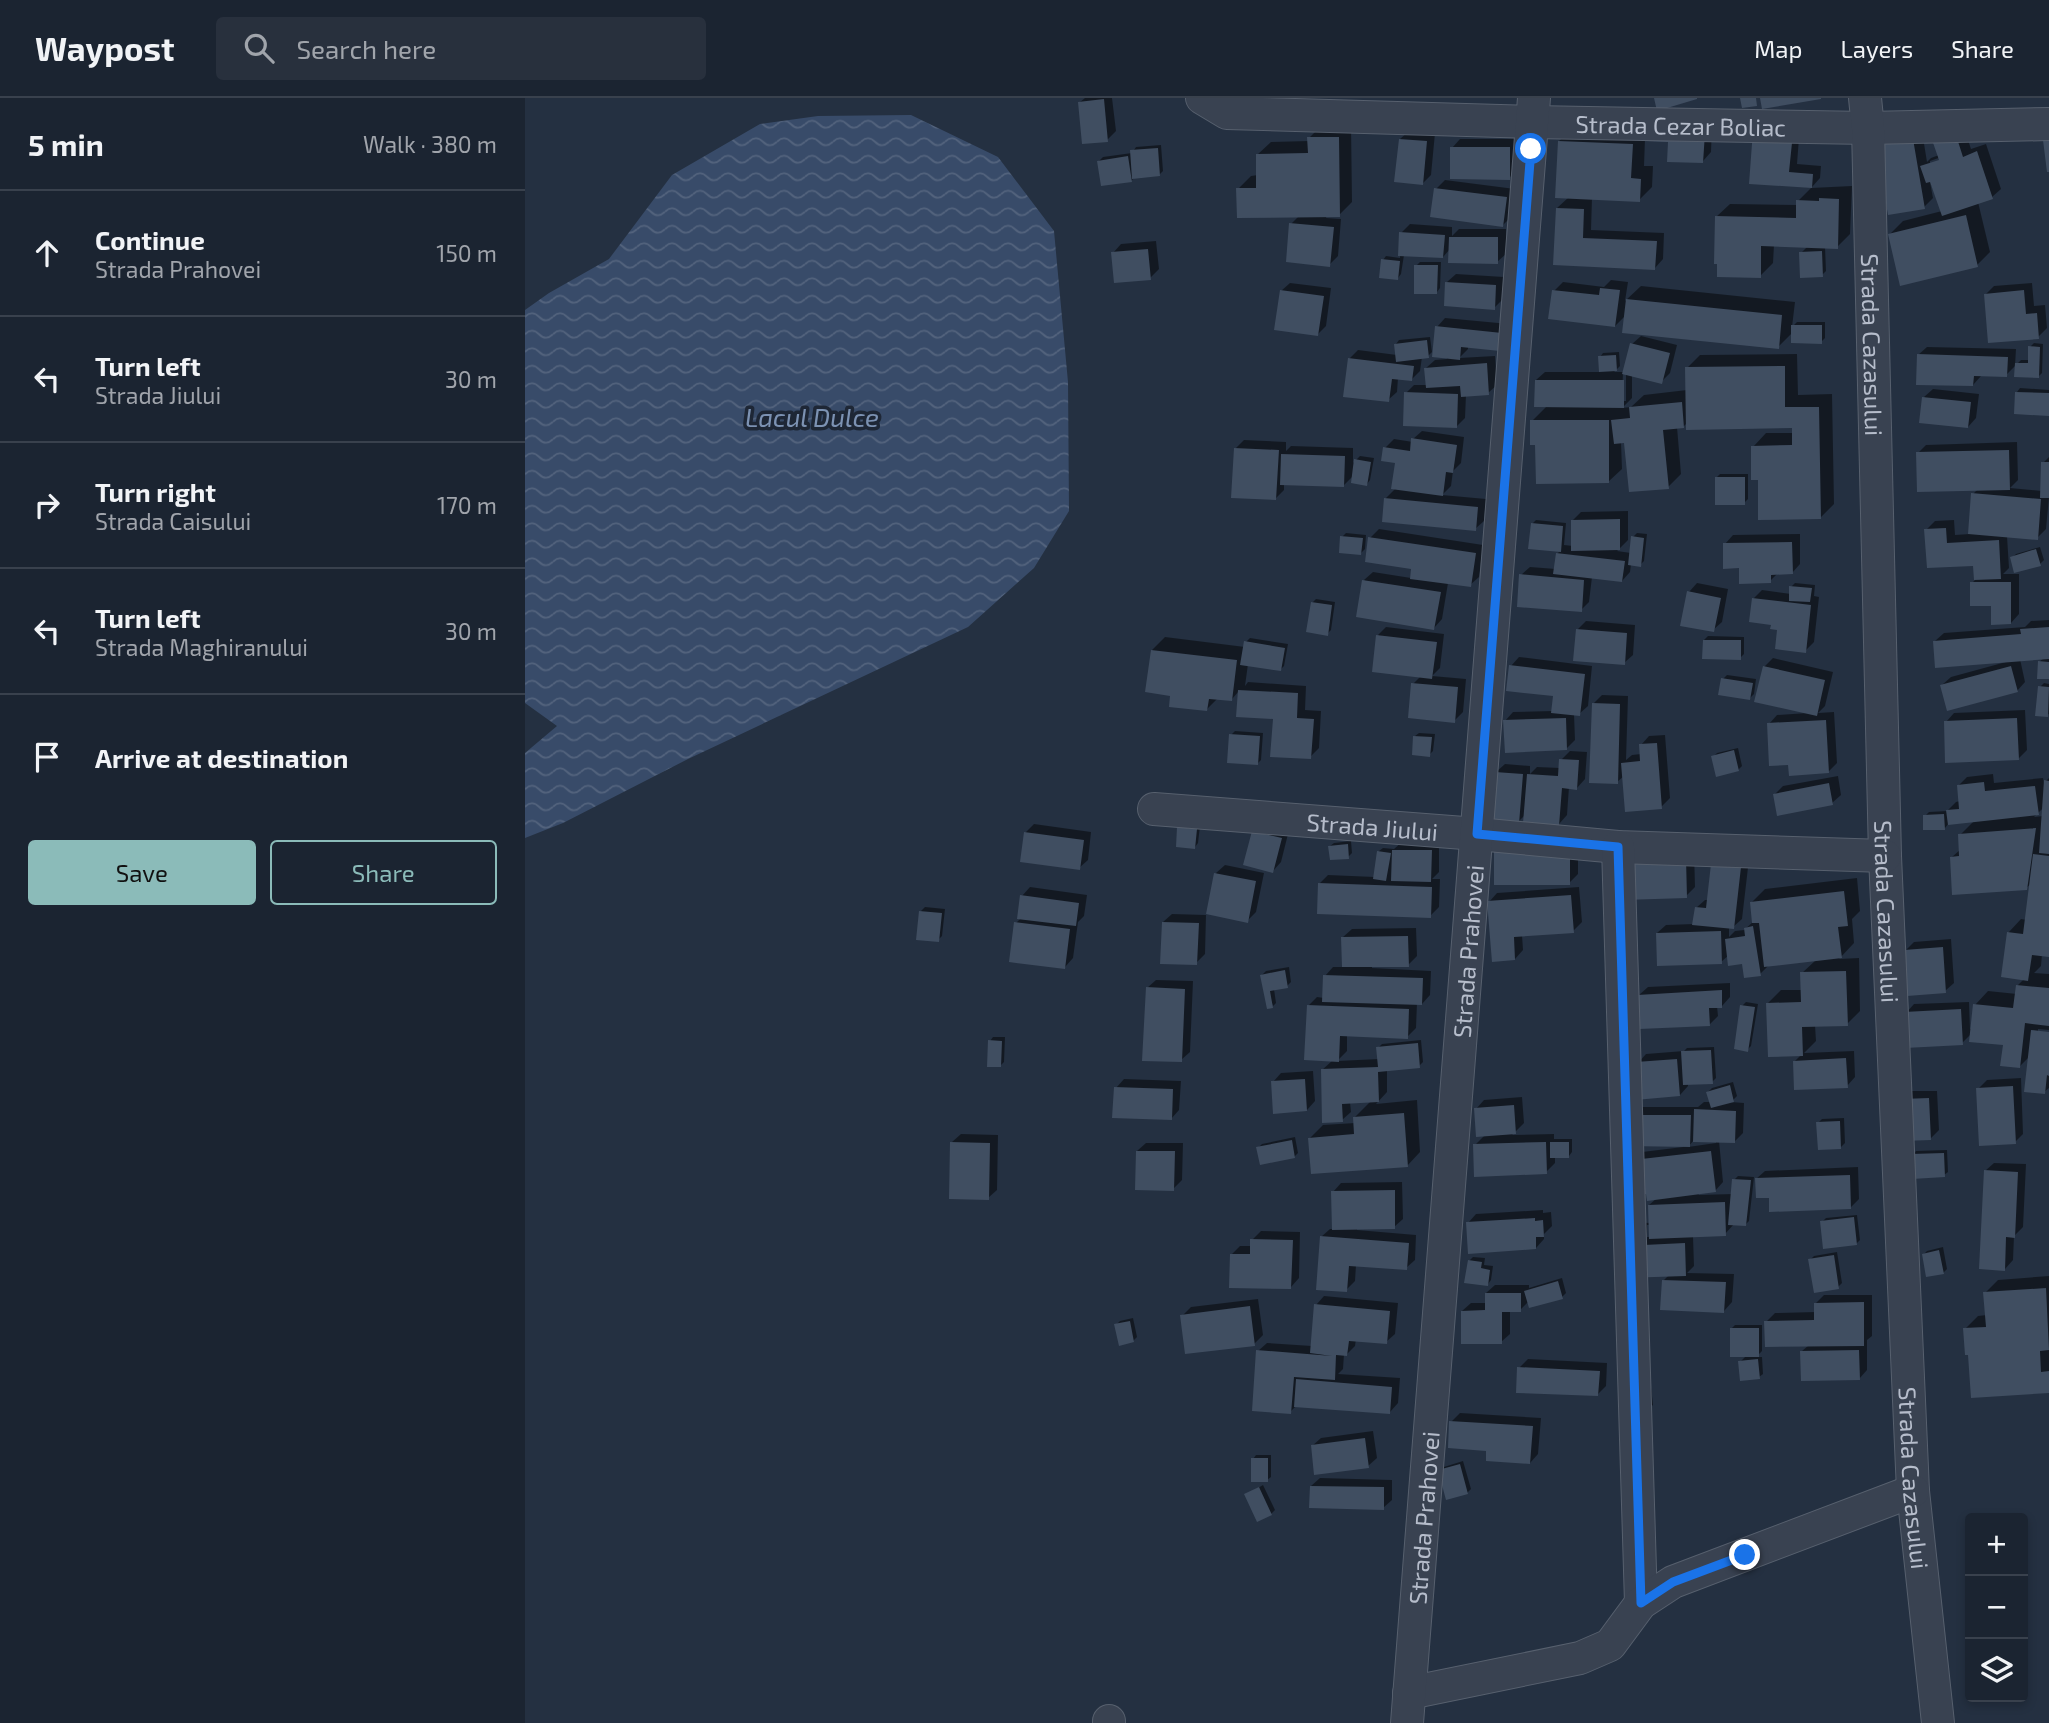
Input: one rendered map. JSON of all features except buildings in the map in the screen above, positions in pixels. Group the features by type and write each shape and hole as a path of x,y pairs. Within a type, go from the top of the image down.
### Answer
{"street":[{"name":"Strada Cezar Boliac","path":"1215,106 1867,113 2049,124"},
{"name":"Strada Prahovei","path":"1408,1708 1534,110"},
{"name":"Strada Cazasului","path":"1867,113 1885,856 1913,1491 1938,1723"},
{"name":"Strada Jiului","path":"1154,809 1618,847 1885,856"},
{"path":"1618,847 1641,1603"},
{"path":"1408,1708 1580,1658 1610,1645 1641,1603 1673,1582 1913,1491"}],"water":[{"name":"Lacul Dulce","path":"911,115 998,157 1054,231 1068,382 1069,511 1034,568 968,627 688,759 563,823 525,838 525,753 557,726 525,703 525,310 609,259 672,175 760,124 818,116"}],"route":[{"path":"1531,149 1477,834 1618,847 1641,1603 1673,1582 1745,1555"}]}
